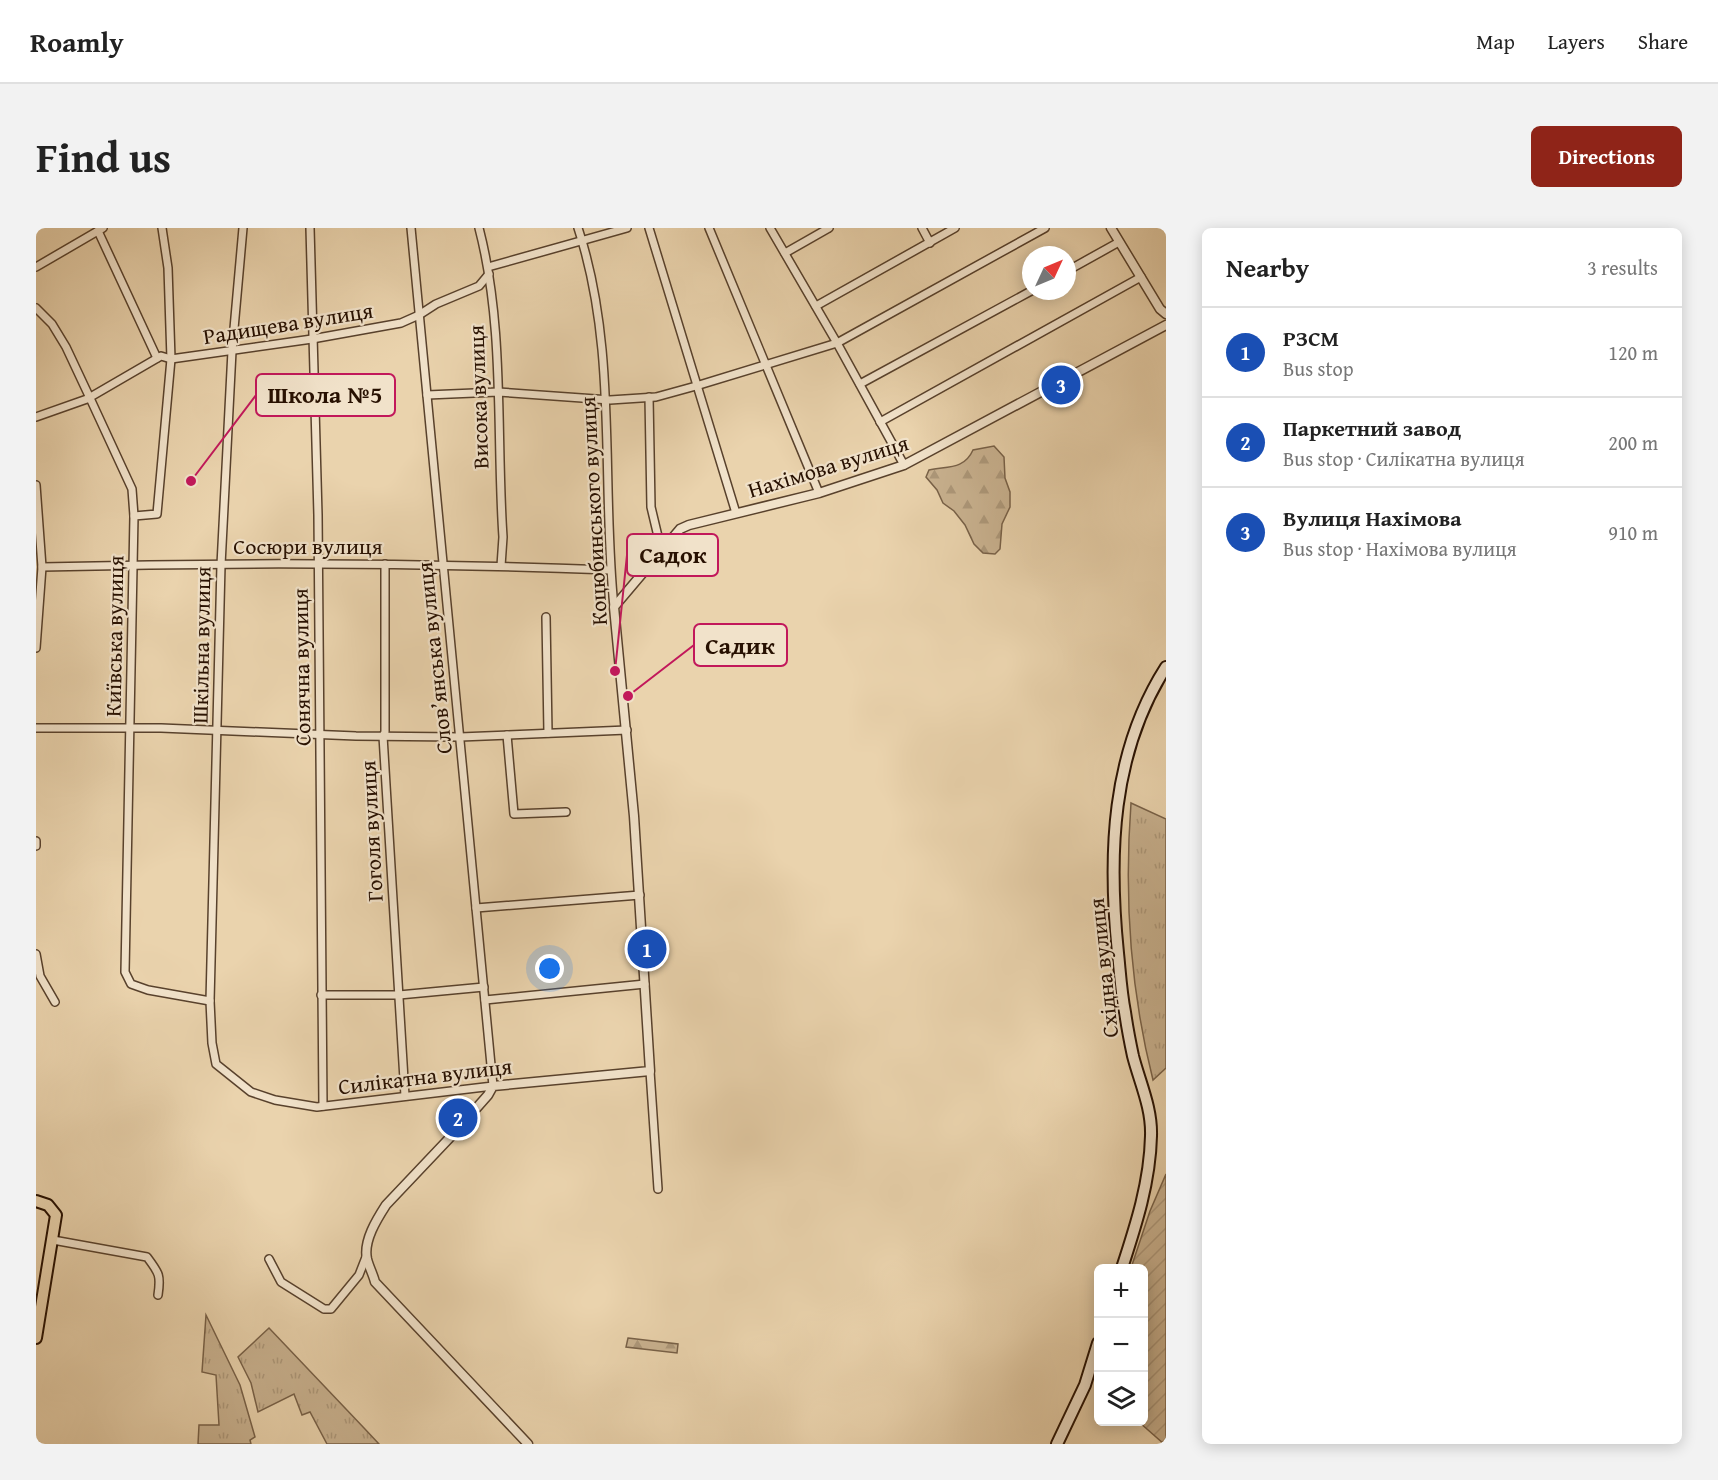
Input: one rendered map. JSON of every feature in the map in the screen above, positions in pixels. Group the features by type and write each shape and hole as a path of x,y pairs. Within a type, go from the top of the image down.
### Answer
{"main road":[{"name":"Східна вулиця","path":"1124,1264 1141,1210 1149,1169 1151,1136 1150,1119 1133,1055 1123,999 1115,924 1113,852 1121,780 1128,748 1148,698 1166,667"},
{"path":"36,1201 54,1210 56,1220 36,1338"},
{"path":"1057,1444 1084,1385 1094,1355"}],"street":[{"path":"134,516 157,514 171,359 168,268 162,228"},
{"name":"Шкільна вулиця","path":"216,1064 212,1042 210,1001 221,565 232,351 243,228"},
{"name":"Сонячна вулиця","path":"310,228 318,515 322,1106"},
{"name":"Слов’янська вулиця","path":"411,228 493,1086"},
{"name":"Висока вулиця","path":"479,228 489,270 498,393 503,537 501,566"},
{"name":"Коцюбинського вулиця","path":"578,228 590,266 599,328 605,398 610,570 627,730 640,896 658,1189"},
{"name":"Радищева вулиця","path":"157,358 161,356 171,359 232,351 401,322 479,286 489,270 627,228"},
{"path":"649,228 736,513"},
{"path":"709,228 819,492"},
{"path":"770,228 904,465"},
{"path":"785,253 829,228"},
{"path":"922,228 930,243"},
{"path":"816,306 955,228"},
{"path":"427,395 498,393 610,400 649,397 696,386 837,343 1045,228"},
{"path":"1111,228 1163,311 1162,327"},
{"path":"36,267 100,230 157,358 87,399 36,417"},
{"path":"1076,266 1119,242"},
{"path":"880,422 1141,276"},
{"path":"860,384 1022,296"},
{"name":"Київська вулиця","path":"36,308 52,324 66,347 132,489 134,564 125,972 131,984 148,990 210,1001"},
{"name":"Нахімова вулиця","path":"614,607 680,529 819,492 904,465 1162,327"},
{"path":"649,397 651,507 662,549"},
{"path":"36,485 42,567 36,648"},
{"name":"Сосюри вулиця","path":"42,567 134,564 443,564 610,570"},
{"name":"Гоголя вулиця","path":"385,564 385,732 383,736 405,1096"},
{"path":"546,616 548,733"},
{"path":"36,728 217,729 252,733 460,737 627,730"},
{"path":"507,735 514,814 566,812"},
{"path":"36,840 36,846"},
{"path":"476,908 640,896"},
{"path":"36,954 40,976 55,1002"},
{"path":"485,1000 645,984"},
{"path":"321,995 399,995 484,987"},
{"name":"Силікатна вулиця","path":"216,1064 251,1092 275,1100 322,1106 650,1071"},
{"path":"269,1259 281,1282 324,1309 331,1309 359,1275 377,1218 386,1205 458,1129 488,1095 493,1086"},
{"path":"52,1240 147,1257 158,1271 160,1278 158,1295"},
{"path":"366,1257 375,1282 528,1444"}],"green space":[{"path":"994,446 1004,457 1005,478 1010,492 1010,507 1002,524 1000,549 995,554 983,553 974,544 965,525 954,511 943,503 937,490 926,477 929,470 960,464 973,450"},
{"path":"1131,803 1166,819 1166,1068 1153,1080 1139,1012 1131,943 1128,873"},
{"path":"1166,1174 1166,1444 1144,1426 1148,1426 1148,1264 1132,1264 1150,1211"},
{"path":"206,1315 240,1385 255,1437 250,1440 251,1444 198,1444 199,1425 219,1425 216,1375 202,1372"},
{"path":"269,1328 379,1444 327,1444 310,1412 302,1415 294,1394 258,1412 251,1383 238,1357"},
{"path":"628,1338 678,1344 677,1353 626,1347"}],"place":[{"name":"Вулиця Нахімова","path":"1061,385"},
{"name":"Школа №5","path":"191,481"},
{"name":"Садок","path":"615,671"},
{"name":"Садик","path":"628,696"},
{"name":"РЗСМ","path":"647,949"},
{"name":"Паркетний завод","path":"458,1118"}]}
